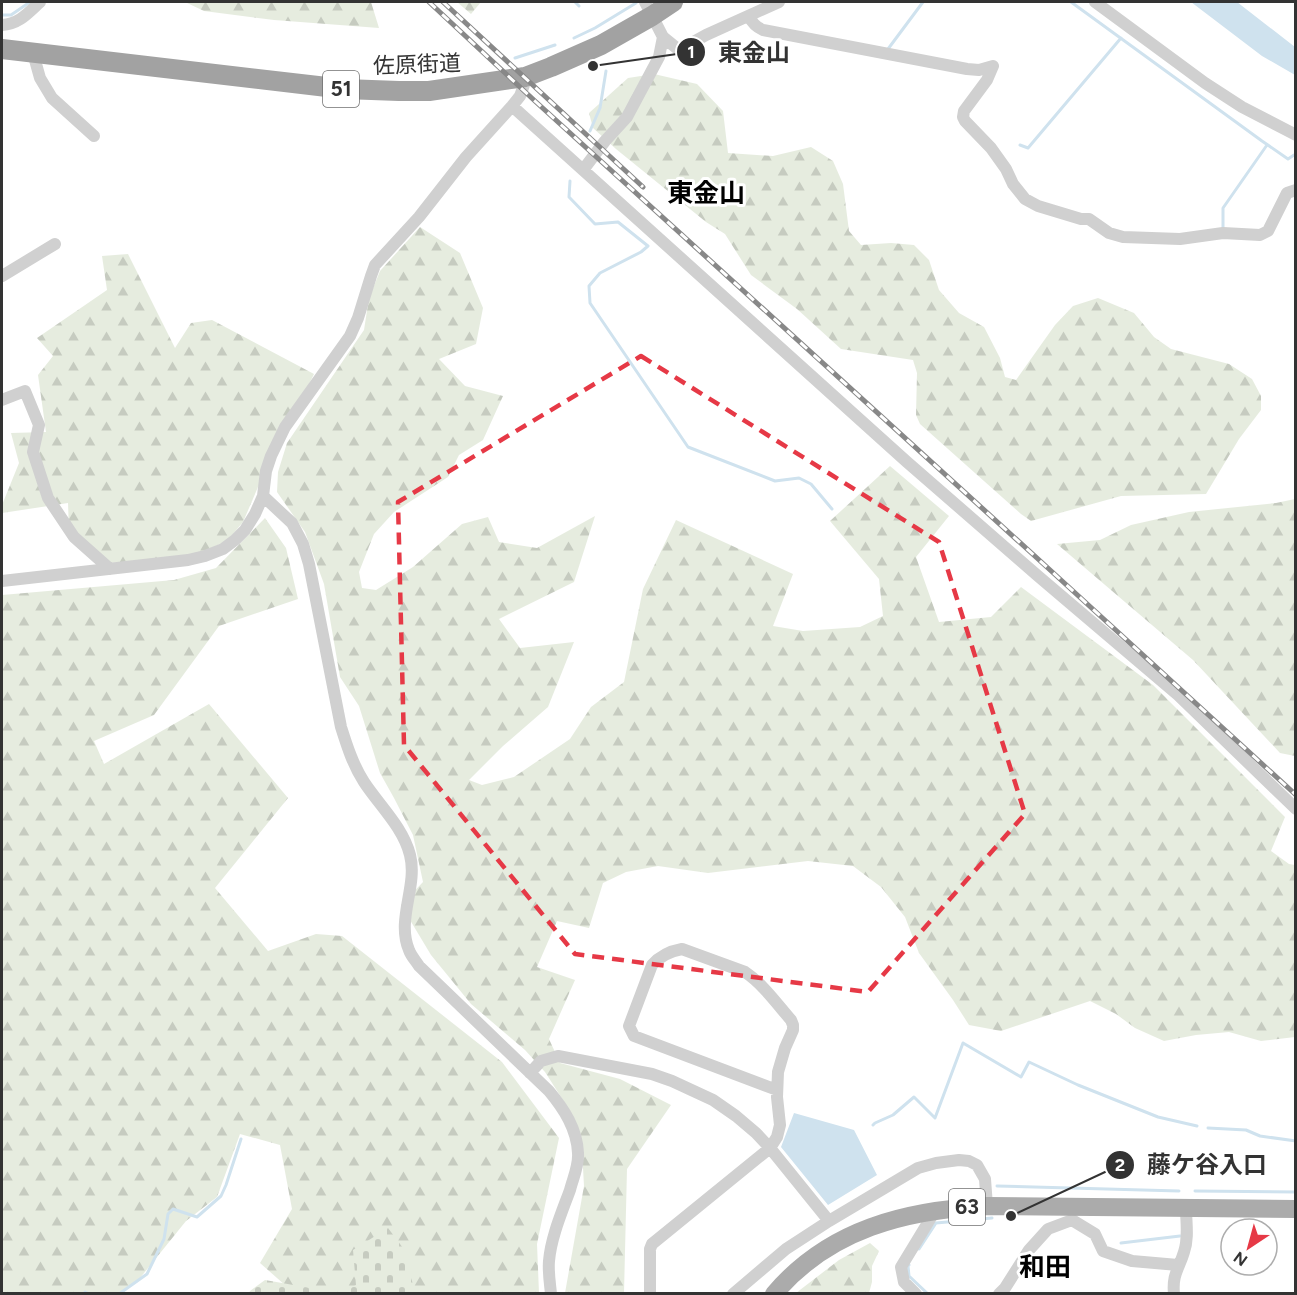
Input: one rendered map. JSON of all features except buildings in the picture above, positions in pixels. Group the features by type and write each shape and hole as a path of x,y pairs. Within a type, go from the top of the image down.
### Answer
{"highway":[{"name":"佐原街道","path":"2,49 344,89 429,91 525,77 601,45 649,9 673,2"}],"main road":[{"name":"63","path":"774,1293 796,1271 837,1242 866,1228 935,1210 987,1206 1296,1209"}],"street":[{"path":"2,25 19,20 40,2"},
{"path":"649,9 663,37 679,50 706,35 779,2"},
{"path":"1095,2 1205,83 1242,107 1296,135"},
{"path":"749,16 757,27 763,30 967,69 979,70 993,66 987,80 964,111 965,122 991,148 1024,198 1038,206 1081,219 1089,219 1109,233 1123,237 1180,239 1222,233 1260,235 1268,231 1287,193 1296,190"},
{"path":"583,170 627,117 658,57 663,37"},
{"path":"33,53 40,78 52,98 94,136"},
{"path":"2,581 188,560 223,549 235,540 245,530 263,496 266,471 285,427 350,336 375,265 520,96 525,77"},
{"path":"512,106 907,462 1178,695 1296,809"},
{"path":"2,276 55,244"},
{"path":"2,400 25,391 39,425 33,452 48,498 74,537 110,569"},
{"path":"263,496 292,523 303,544 309,564 341,727 353,764 403,836 410,856 412,872 405,918 405,936 409,951 419,966 549,1091 571,1123 579,1155 549,1260 551,1293"},
{"path":"650,1293 652,1244 770,1148 777,1137 780,1125 778,1072 793,1030 791,1020 754,978 745,972 682,949 658,958 652,965 630,1026 633,1036 777,1090"},
{"path":"530,1073 542,1061 558,1056 652,1074 713,1100 756,1132 829,1221"},
{"path":"734,1293 786,1249 918,1167 959,1160 977,1165 985,1179 987,1206"},
{"path":"1174,1293 1175,1273 1185,1251 1186,1208"},
{"path":"916,1293 904,1282 901,1267 935,1210"},
{"path":"999,1293 1005,1288 1029,1250 1048,1229 1072,1220 1095,1234 1103,1251 1132,1261 1178,1265"}],"highlighted area":[{"path":"641,356 939,542 1025,814 868,992 575,954 404,745 398,502"}],"green space":[{"path":"185,2 371,2 379,28 274,20 204,11"},
{"path":"457,2 481,2 471,14"},
{"path":"654,74 697,84 723,111 728,153 773,156 811,147 833,161 843,184 849,231 861,245 891,243 914,245 929,260 939,290 959,313 984,327 1000,358 1005,377 1016,380 1055,325 1073,306 1098,298 1134,313 1154,337 1171,349 1229,364 1252,379 1261,396 1261,410 1239,439 1206,494 1121,496 1031,521 920,424 916,415 917,373 913,360 841,349 797,309 751,275 725,234 706,222 593,128 589,113 628,78"},
{"path":"420,227 460,253 483,308 476,344 439,359 465,386 503,396 483,440 459,455 448,477 394,512 374,534 359,572 362,588 376,590 413,567 462,524 488,517 499,542 537,548 595,516 574,582 499,619 520,648 574,642 548,707 503,746 469,780 482,785 514,777 570,739 591,707 624,682 643,589 676,520 793,574 773,626 803,631 860,627 883,616 879,579 830,521 890,466 949,516 916,557 939,622 991,617 1021,587 1153,685 1285,817 1271,851 1289,864 1295,865 1295,1037 1261,1041 1229,1032 1164,1041 1135,1028 1116,1014 1090,1001 1001,1031 969,1025 919,953 905,917 881,887 853,866 808,861 708,873 658,866 626,872 603,883 589,928 557,921 537,967 575,980 549,1039 560,1063 620,1079 671,1105 627,1169 624,1293 565,1293 584,1186 582,1150 570,1111 545,1072 525,1050 471,1004 431,955 401,905 423,882 413,835 380,773 359,706 340,677 324,584 305,532 277,492 278,472 287,443 364,330 369,298 380,271"},
{"path":"128,254 175,348 191,323 212,320 314,374 243,522 227,541 186,559 109,563 69,530 68,503 2,513 2,505 19,463 11,433 46,432 38,375 53,356 37,338 107,290 102,256"},
{"path":"1295,499 1295,756 1280,753 1193,660 1057,544 1100,540 1131,525 1189,512"},
{"path":"265,518 286,548 298,599 219,626 154,715 94,741 104,764 209,704 288,798 215,888 268,951 316,934 342,936 502,1062 559,1138 537,1244 539,1293 294,1293 260,1263 292,1209 280,1145 240,1134 217,1197 186,1221 140,1278 123,1293 2,1294 2,595 174,580 216,568"},
{"path":"388,1228 409,1256 410,1275 416,1293 341,1293 356,1285 353,1250"},
{"path":"870,1243 879,1251 872,1266 869,1293 796,1293 839,1260"},
{"path":"265,1280 316,1289 331,1293 249,1293"}],"water":[{"path":"1191,2 1237,2 1295,47 1295,75 1262,56"},
{"path":"794,1113 854,1130 877,1175 828,1205 781,1147"}],"waterway":[{"path":"2,15 11,15 30,2"},
{"path":"575,2 579,6"},
{"path":"888,49 923,2"},
{"path":"1071,2 1288,159 1296,156"},
{"path":"574,38 636,3"},
{"path":"1020,145 1028,148 1121,38"},
{"path":"515,58 555,45"},
{"path":"590,131 600,108 606,71"},
{"path":"1223,229 1223,208 1267,145"},
{"path":"570,181 569,197 595,224 618,222 648,246 600,273 589,286 590,303 688,447 775,481 799,478 811,484 832,509"},
{"path":"873,1125 893,1115 914,1097 935,1118 963,1043 1021,1077 1029,1062 1078,1085 1158,1117 1197,1126"},
{"path":"1208,1128 1246,1130 1260,1136 1296,1141"},
{"path":"119,1294 147,1274 164,1239 168,1214 173,1209 197,1217 221,1196 241,1139"},
{"path":"997,1186 1179,1191"},
{"path":"1195,1191 1296,1192"},
{"path":"919,1249 936,1223 992,1218"},
{"path":"1121,1243 1180,1236"},
{"path":"909,1265 909,1276 928,1294"},
{"path":"85,1294 85,1292 89,1294"}],"railway":[{"path":"429,2 1296,795"},
{"path":"443,2 643,187"}],"place":[{"name":"東金山","path":"593,66"},
{"name":"藤ケ谷入口","path":"1011,1216"}],"district":[{"name":"東金山","path":"706,193"},
{"name":"和田","path":"1045,1267"}]}
